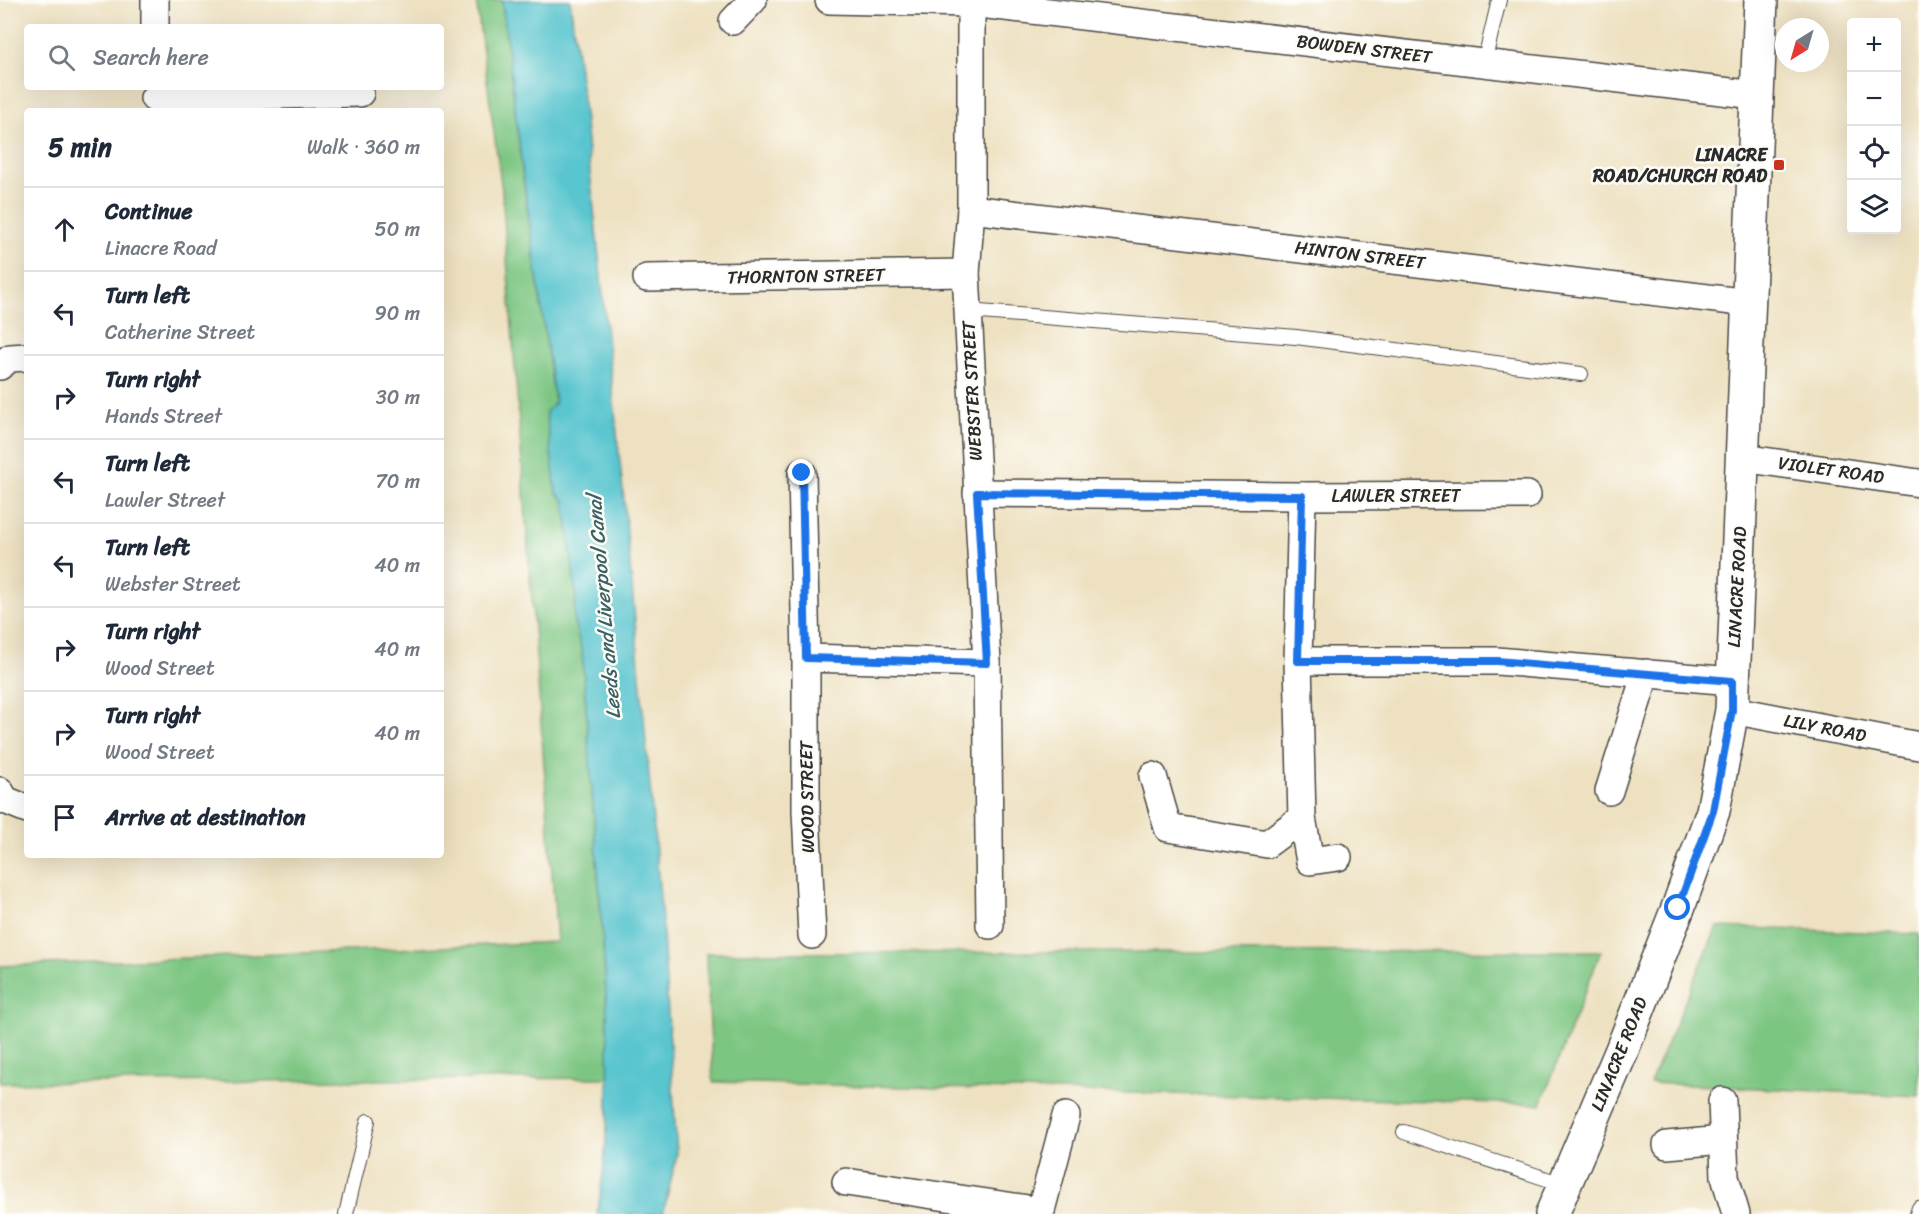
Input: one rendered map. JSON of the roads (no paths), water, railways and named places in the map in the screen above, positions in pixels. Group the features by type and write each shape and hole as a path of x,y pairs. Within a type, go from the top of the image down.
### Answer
{"main road":[{"name":"LINACRE ROAD","path":"1558,1199 1622,1050 1678,908 1713,811 1732,695 1761,0"}],"street":[{"path":"155,0 155,24"},
{"path":"733,21 753,0"},
{"name":"BOWDEN STREET","path":"829,0 971,1 1756,95"},
{"name":"WEBSTER STREET","path":"971,1 971,209 966,273 987,663 990,925"},
{"path":"154,99 360,93"},
{"name":"HINTON STREET","path":"971,209 1749,303"},
{"name":"THORNTON STREET","path":"647,278 966,273"},
{"path":"0,366 10,358 24,357"},
{"name":"VIOLET ROAD","path":"1742,458 1919,483"},
{"name":"WOOD STREET","path":"802,473 806,658 806,811 812,935"},
{"name":"LAWLER STREET","path":"977,493 1302,496 1527,495"},
{"path":"1302,496 1298,661 1302,818 1310,861 1338,857"},
{"path":"806,658 987,663"},
{"name":"LILY ROAD","path":"1298,661 1497,661 1646,673 1919,746"},
{"path":"1609,791 1646,673"},
{"path":"1153,776 1168,828 1267,844 1302,818"},
{"path":"0,791 5,800 24,808"},
{"path":"1722,1101 1725,1177 1736,1214"},
{"path":"846,1182 1041,1212 1066,1116"},
{"path":"1667,1145 1723,1140"}],"lane":[{"path":"1484,63 1499,0"},
{"path":"968,310 1296,338 1581,374"},
{"path":"346,1214 368,1120"},
{"path":"1404,1132 1558,1199"},
{"path":"1917,1214 1919,1208"}],"water":[{"name":"Leeds and Liverpool Canal","path":"502,0 570,0 582,94 625,510 662,919 677,1154 663,1214 597,1214 606,1139 608,1027 582,651 574,621 576,595 565,501 556,492 546,412 555,403 523,176"}],"place":[{"name":"LINACRE ROAD/CHURCH ROAD","path":"1779,165"}]}
